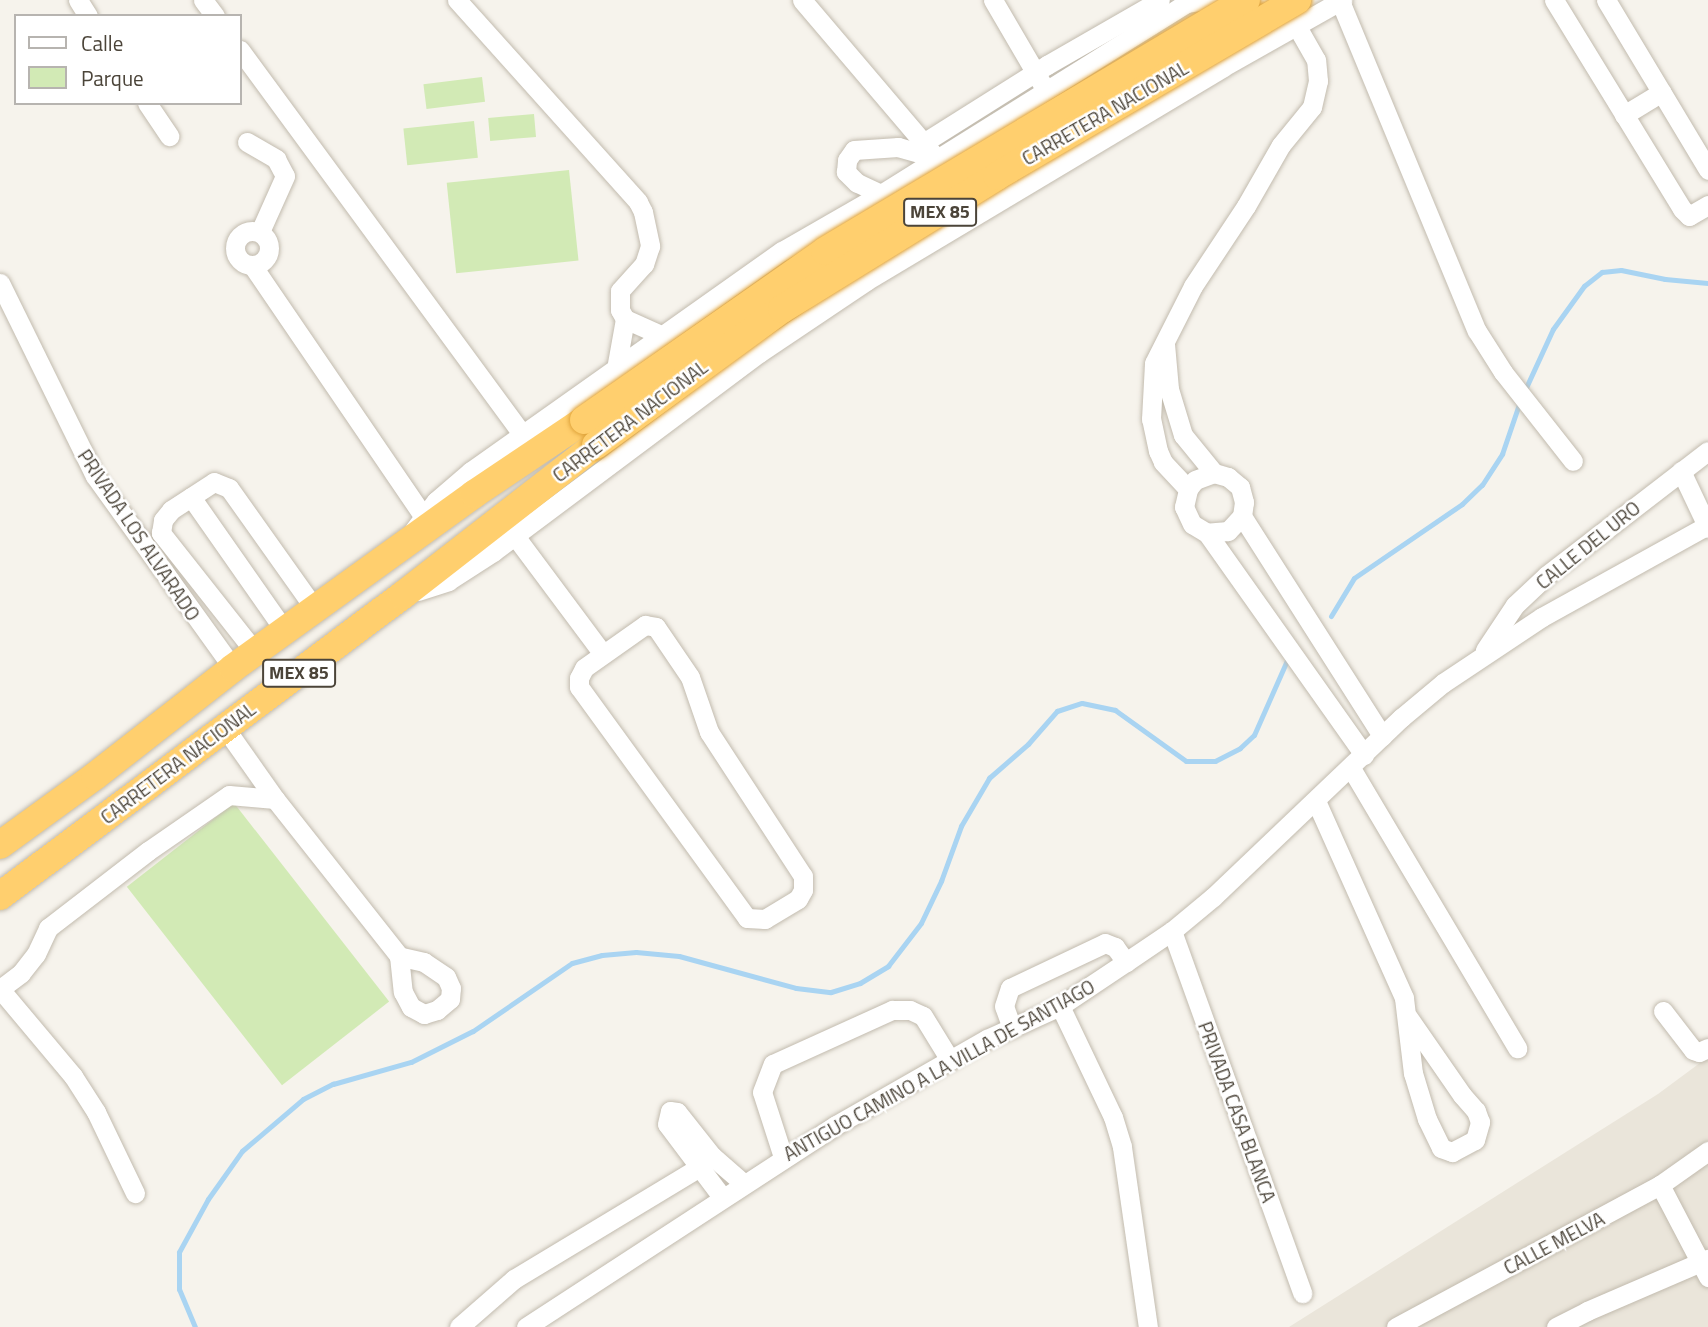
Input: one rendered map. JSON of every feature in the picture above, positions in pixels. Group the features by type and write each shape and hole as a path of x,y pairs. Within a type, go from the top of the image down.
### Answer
{"highway":[{"name":"CARRETERA NACIONAL","path":"0,896 403,595 590,433 825,251 1246,0"},
{"name":"CARRETERA NACIONAL","path":"0,845 95,776 244,660 404,545 590,433 782,309 997,176 1297,13"}],"street":[{"path":"457,0 638,202 643,212 650,246 644,264 620,291 620,310 625,319 661,335"},
{"path":"802,0 924,151"},
{"path":"993,0 1046,90"},
{"name":"MEX 85","path":"404,545 423,516 471,471 522,434 822,225 881,194 924,151 1036,72 1160,0"},
{"path":"1188,489 1163,462 1151,419 1151,377 1164,341 1193,286 1247,206 1281,145 1312,107 1318,81 1316,60 1297,13 1280,0"},
{"path":"1554,0 1682,209 1689,216 1708,205"},
{"path":"1606,0 1708,170"},
{"name":"MEX 85","path":"924,151 1046,90 1189,1 1215,5 1230,20 1236,41 1232,55 1223,67"},
{"path":"1341,1 1477,331 1515,387 1573,461"},
{"name":"MEX 85","path":"403,595 448,581 515,536 759,354 866,281 1223,67 1297,13 1341,1"},
{"path":"242,53 522,434"},
{"path":"1624,115 1662,92"},
{"path":"148,105 169,136"},
{"path":"247,142 276,159 285,176 260,232 241,235 235,247 240,260 251,265 423,516"},
{"path":"881,194 857,183 846,172 847,160 854,150 876,147 924,151"},
{"name":"PRIVADA LOS ALVARADO","path":"0,283 95,476 244,660"},
{"path":"616,369 625,319"},
{"path":"1164,341 1166,376 1174,413 1183,435 1214,473 1228,477 1240,487 1244,502 1242,516 1228,531 1207,533"},
{"name":"CALLE DEL URO","path":"1483,654 1515,606 1547,575 1708,451"},
{"path":"1681,471 1707,526"},
{"path":"1214,473 1195,480 1188,489 1184,507 1192,524 1207,533 1357,761 1517,1048"},
{"path":"244,660 161,533 163,520 171,510 214,482 229,488 315,609"},
{"path":"191,497 285,631"},
{"path":"1242,516 1382,736"},
{"name":"ANTIGUO CAMINO A LA VILLA DE SANTIAGO","path":"526,1327 783,1157 950,1060 1060,1006 1172,931 1315,801 1401,718 1483,654 1542,617 1707,526"},
{"path":"515,536 603,654"},
{"path":"645,625 656,627 690,677 709,732 803,876 803,890 798,899 765,919 756,921 747,918 579,687 579,678 584,668 603,654 645,625"},
{"path":"225,728 275,799 399,956"},
{"path":"135,1193 96,1112 73,1076 0,989 21,973 36,954 48,928 148,851 229,794 275,799"},
{"path":"1315,801 1380,939 1408,1017 1413,1073 1420,1099 1441,1148 1452,1152 1475,1140 1480,1122 1476,1111 1408,1017"},
{"name":"PRIVADA CASA BLANCA","path":"1172,931 1302,1293"},
{"path":"1012,1028 1004,1006 1010,988 1105,943 1115,947 1126,962"},
{"path":"1060,1006 1113,1117 1122,1147 1148,1327"},
{"path":"783,1157 762,1092 773,1064 892,1010 910,1010 923,1016 950,1060"},
{"path":"1663,1010 1693,1050 1699,1052 1708,1048"},
{"name":"CALLE MELVA","path":"1396,1327 1660,1185 1708,1151"},
{"path":"706,1161 743,1183"},
{"path":"706,1161 722,1197"},
{"path":"460,1327 514,1279 706,1161"},
{"path":"1556,1327 1587,1311 1705,1267 1660,1185"}],"shaded area":[{"path":"1708,1057 1708,1327 1289,1327 1658,1094"}],"green space":[{"path":"482,77 485,102 426,109 423,84"},
{"path":"534,114 536,137 490,141 488,118"},
{"path":"474,121 478,158 407,165 403,128"},
{"path":"569,170 579,261 456,273 447,183"},
{"path":"234,803 389,1002 282,1085 127,887"}],"waterway":[{"path":"1524,392 1553,329 1584,286 1602,272 1621,270 1665,279 1708,283"},
{"path":"1331,616 1354,578 1462,504 1482,485 1502,454 1520,401"},
{"path":"195,1327 179,1289 179,1252 208,1199 242,1151 303,1099 333,1084 411,1062 473,1031 572,963 602,955 636,952 679,956 796,988 831,992 860,983 888,966 921,923 941,881 961,826 989,778 1028,744 1057,711 1082,703 1115,710 1186,761 1215,761 1240,748 1254,735 1288,658"}]}
